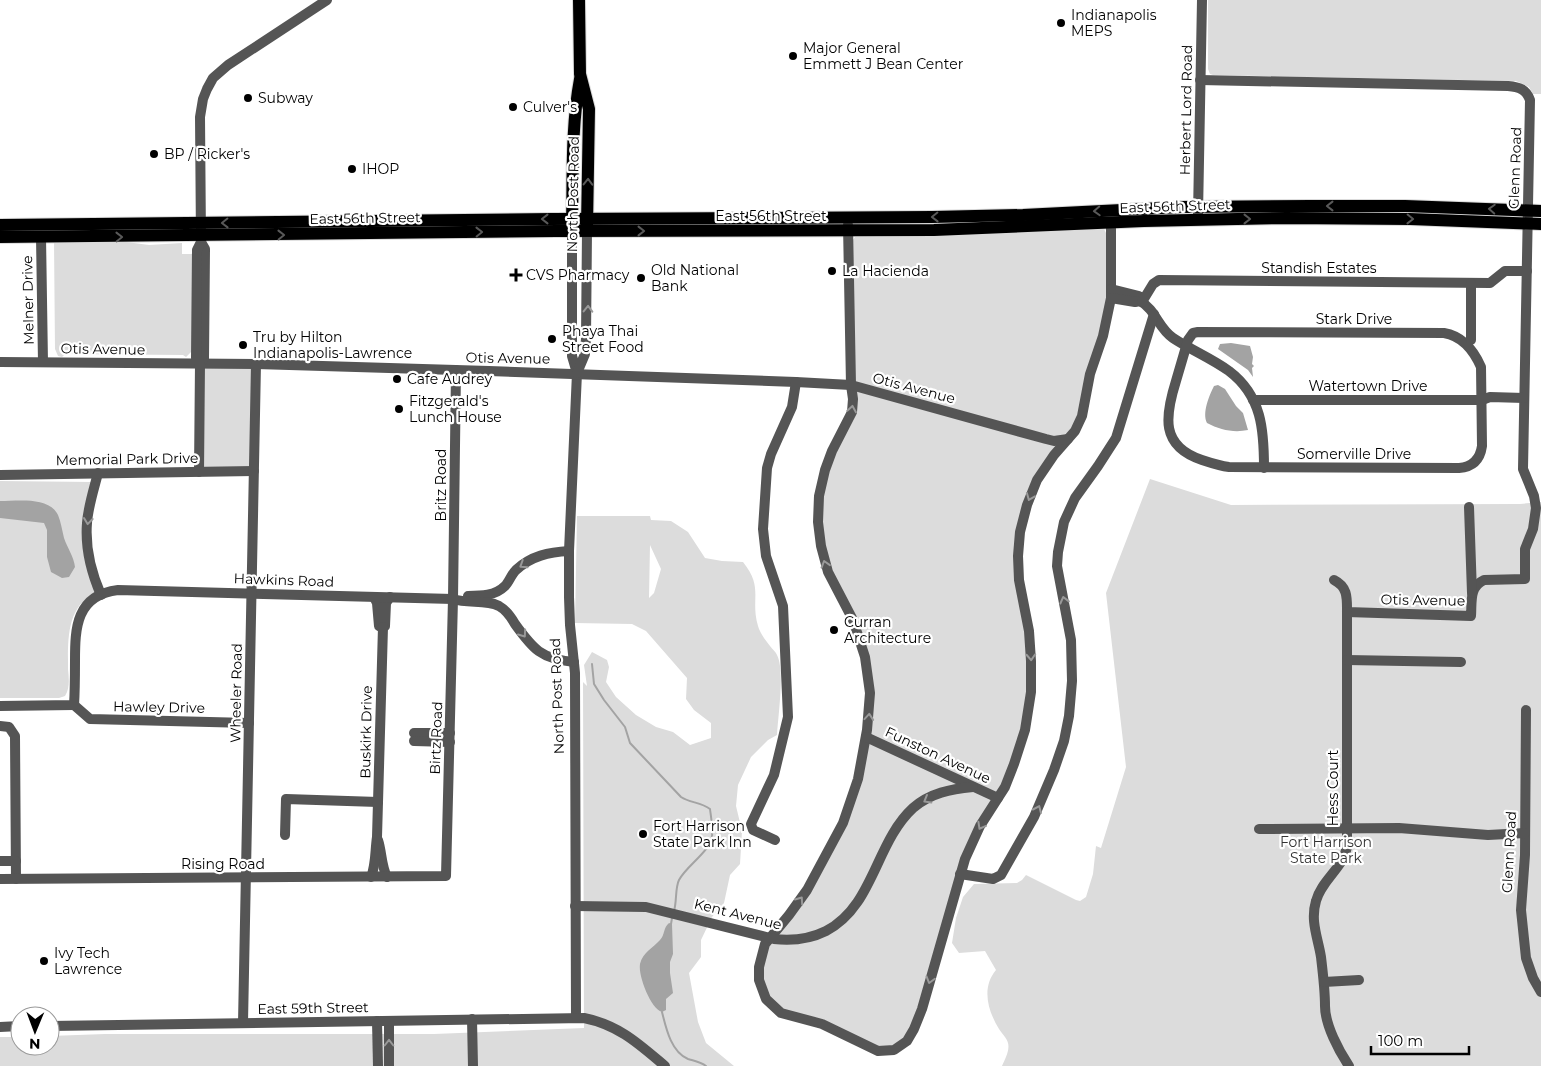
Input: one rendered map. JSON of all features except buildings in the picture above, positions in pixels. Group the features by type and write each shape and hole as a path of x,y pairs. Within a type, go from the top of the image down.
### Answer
{"main road":[{"name":"North Post Road","path":"572,225 574,117 580,74 579,0"},
{"name":"North Post Road","path":"580,74 589,109 587,225"},
{"name":"East 56th Street","path":"587,225 1198,213 1405,206 1527,217 1541,224"},
{"name":"East 56th Street","path":"1527,217 1541,211"},
{"name":"East 56th Street","path":"0,225 117,224 201,233 390,220 453,220 572,225 972,230 1111,223 1198,213"},
{"path":"341,234 346,230 356,228 386,226 390,220"},
{"path":"418,233 420,226 443,226 453,220"},
{"path":"41,237 45,231 117,224"},
{"name":"East 56th Street","path":"0,237 201,233 418,233 572,225"}],"street":[{"name":"Herbert Lord Road","path":"1198,213 1202,0"},
{"path":"199,472 200,364 196,358 197,250 201,233 200,117 203,99 210,83 228,65 321,2"},
{"name":"Glenn Road","path":"1200,80 1519,87 1526,93 1530,100 1522,469 1534,496 1536,508 1533,529 1524,549 1525,567"},
{"path":"848,228 852,412 832,451 823,476 818,502 818,528 828,572 853,620 866,657 870,693 866,737 858,779 841,828 807,890 763,948 758,976 762,993 773,1007 790,1016 825,1026 878,1051 894,1050 907,1041 920,1016 960,874 972,842 1005,786 1019,750 1031,692 1030,644 1018,571 1020,532 1037,480 1054,455 1078,426 1082,416 1090,374 1102,336 1111,293 1111,223"},
{"name":"North Post Road","path":"572,225 572,356 577,373 569,551 569,619 574,662 576,1018"},
{"name":"North Post Road","path":"577,373 585,354 587,225"},
{"name":"Melner Drive","path":"41,237 43,362"},
{"name":"Standish Estates","path":"1141,302 1153,284 1158,280 1490,283 1503,274 1506,277 1527,274"},
{"path":"1471,283 1471,340"},
{"path":"1111,293 1135,302 1141,302 1154,314 1171,337 1234,376 1243,385 1253,400 1260,417 1263,432 1264,468"},
{"path":"960,874 993,879 1001,875 1034,817 1057,763 1069,716 1072,663 1071,632 1058,572 1057,554 1062,530 1069,509 1080,490 1116,438 1154,314"},
{"name":"Stark Drive","path":"1186,346 1190,336 1198,332 1448,333 1462,340 1479,362 1482,376 1482,400"},
{"name":"Somerville Drive","path":"1186,346 1167,411 1168,427 1175,442 1182,449 1192,456 1223,467 1459,468 1469,466 1477,460 1482,450 1482,400"},
{"name":"Otis Avenue","path":"0,362 256,364 577,373 796,382 851,386 1054,441 1068,439"},
{"name":"Wheeler Road","path":"243,1023 256,364"},
{"name":"Britz Road","path":"453,599 456,370"},
{"path":"775,840 753,830 751,824 774,775 788,717 783,606 767,560 763,538 765,490 768,465 792,407 796,382"},
{"name":"Watertown Drive","path":"1253,400 1482,400 1490,404 1524,401"},
{"name":"Memorial Park Drive","path":"0,475 254,472"},
{"path":"0,706 74,705 75,635 77,622 88,604 101,595 94,579 87,545 87,522 98,473"},
{"path":"1470,507 1472,594"},
{"name":"Hawkins Road","path":"453,599 458,596 489,594 506,585 516,570 540,555 569,551"},
{"name":"Otis Avenue","path":"1347,612 1472,616 1472,594 1476,585 1484,580 1525,580 1525,567"},
{"path":"1334,580 1340,583 1345,590 1347,612"},
{"path":"506,585 504,598 509,615"},
{"name":"Hawkins Road","path":"101,595 113,591 252,593 453,599 461,602 488,603 497,605 509,615 537,652 553,659 574,662"},
{"name":"Buskirk Drive","path":"374,597 377,603 380,626 383,627"},
{"name":"Buskirk Drive","path":"371,877 374,868 377,837 383,627 385,626 386,603 390,597"},
{"name":"Birtz Road","path":"446,876 453,599"},
{"name":"Hess Court","path":"1347,612 1347,846 1344,858 1322,886 1314,906 1314,928 1320,952 1326,1000 1325,1006 1331,1029 1340,1051 1349,1066"},
{"path":"1347,660 1461,662"},
{"name":"Hawley Drive","path":"74,705 90,719 249,723"},
{"name":"Glenn Road","path":"1526,710 1525,854 1520,900 1523,943 1529,969 1541,992"},
{"path":"0,726 9,727 13,730 16,738 16,879"},
{"path":"414,737 450,738"},
{"name":"Funston Avenue","path":"866,737 998,798"},
{"name":"Kent Avenue","path":"575,906 640,906 769,938 782,940 814,936 834,927 850,913 861,898 894,831 905,816 916,806 937,794 957,788 973,787"},
{"path":"284,834 286,799 378,802"},
{"path":"1259,829 1406,828 1488,835 1525,833"},
{"name":"Buskirk Drive","path":"377,837 382,853 383,868 387,877"},
{"path":"0,861 16,861"},
{"name":"Rising Road","path":"0,879 446,876"},
{"path":"1324,982 1360,980"},
{"name":"East 59th Street","path":"60,1026 576,1018 599,1021 613,1026 665,1066"},
{"path":"472,1020 473,1066"},
{"path":"377,1021 378,1066"},
{"path":"389,1021 389,1066"}],"green space":[{"path":"1208,0 1541,0 1541,94 1533,94 1529,87 1516,81 1213,75 1210,74 1208,69"},
{"path":"1104,229 1106,233 1108,282 1105,313 1078,419 1067,436 1059,438 854,382 852,241 856,236"},
{"path":"111,240 149,245 182,243 182,254 194,254 193,350 186,357 183,355 65,354 62,357 58,356 55,349 54,241"},
{"path":"200,363 256,364 254,471 199,472"},
{"path":"851,385 1060,441 1045,467 1019,544 1031,655 1019,750 980,826 911,1036 888,1051 789,1016 762,993 763,948 789,915 841,828 867,730 865,657 828,572 819,496 849,420"},
{"name":"Fort Harrison State Park","path":"1150,479 1231,505 1520,504 1541,502 1541,1066 1002,1066 1008,1052 1008,1043 992,1015 987,992 991,977 996,970 985,951 959,953 952,943 956,918 963,897 974,884 1017,883 1026,875 1076,900 1080,901 1086,897 1093,874 1096,846 1101,848 1126,767 1106,593"},
{"path":"0,481 92,482 87,510 95,593 86,599 74,616 69,636 69,680 67,693 59,698 0,698"},
{"path":"577,516 650,516 651,520 671,521 688,532 705,558 743,562 753,579 755,587 755,608 758,626 779,662 781,682 777,735 768,740 751,757 738,785 736,806 742,831 740,864 730,875 724,903 712,917 701,940 701,957 689,973 698,1022 706,1043 734,1066 0,1066 0,1037 10,1037 10,1056 60,1056 60,1036 434,1034 584,1028 583,682 587,686 584,665 592,652 607,660 609,667 606,682 616,697 636,715 656,727 673,732 690,745 711,738 711,723 694,710 686,699 687,678 646,631 632,624 575,623","holes":["650,545 661,569 654,593 649,598"]}],"shaded area":[{"path":"1231,343 1250,346 1253,357 1252,364 1254,366 1252,368 1253,377 1248,370 1218,349 1220,344"},
{"path":"1218,385 1225,389 1243,413 1248,430 1227,430 1207,423 1205,414 1207,404 1214,386"},
{"path":"23,500 40,502 54,509 58,515 75,567 69,577 62,578 51,572 47,557 47,530 44,523 0,518 0,501"},
{"path":"669,923 672,924 673,954 670,962 670,973 673,993 666,999 666,1010 662,1012 654,1005 646,991 641,976 640,964 646,953 662,938"}],"waterway":[{"path":"592,664 594,684 625,727 630,743 681,797 710,809 712,830 710,842 703,853 679,880 674,911"},
{"path":"671,924 672,918"},
{"path":"662,1012 670,1039 677,1051 682,1056 706,1066"}],"place":[{"name":"Indianapolis MEPS","path":"1061,23"},
{"name":"Major General Emmett J Bean Center","path":"793,56"},
{"name":"Subway","path":"248,98"},
{"name":"Culver's","path":"513,107"},
{"name":"BP / Ricker's","path":"154,154"},
{"name":"IHOP","path":"352,169"},
{"name":"La Hacienda","path":"832,271"},
{"name":"CVS Pharmacy","path":"516,275"},
{"name":"Old National Bank","path":"641,278"},
{"name":"Phaya Thai Street Food","path":"552,339"},
{"name":"Tru by Hilton Indianapolis-Lawrence","path":"243,345"},
{"name":"Cafe Audrey","path":"397,379"},
{"name":"Fitzgerald's Lunch House","path":"399,409"},
{"name":"Curran Architecture","path":"834,630"},
{"name":"Fort Harrison State Park Inn","path":"643,834"},
{"name":"Ivy Tech Lawrence","path":"44,961"}]}
